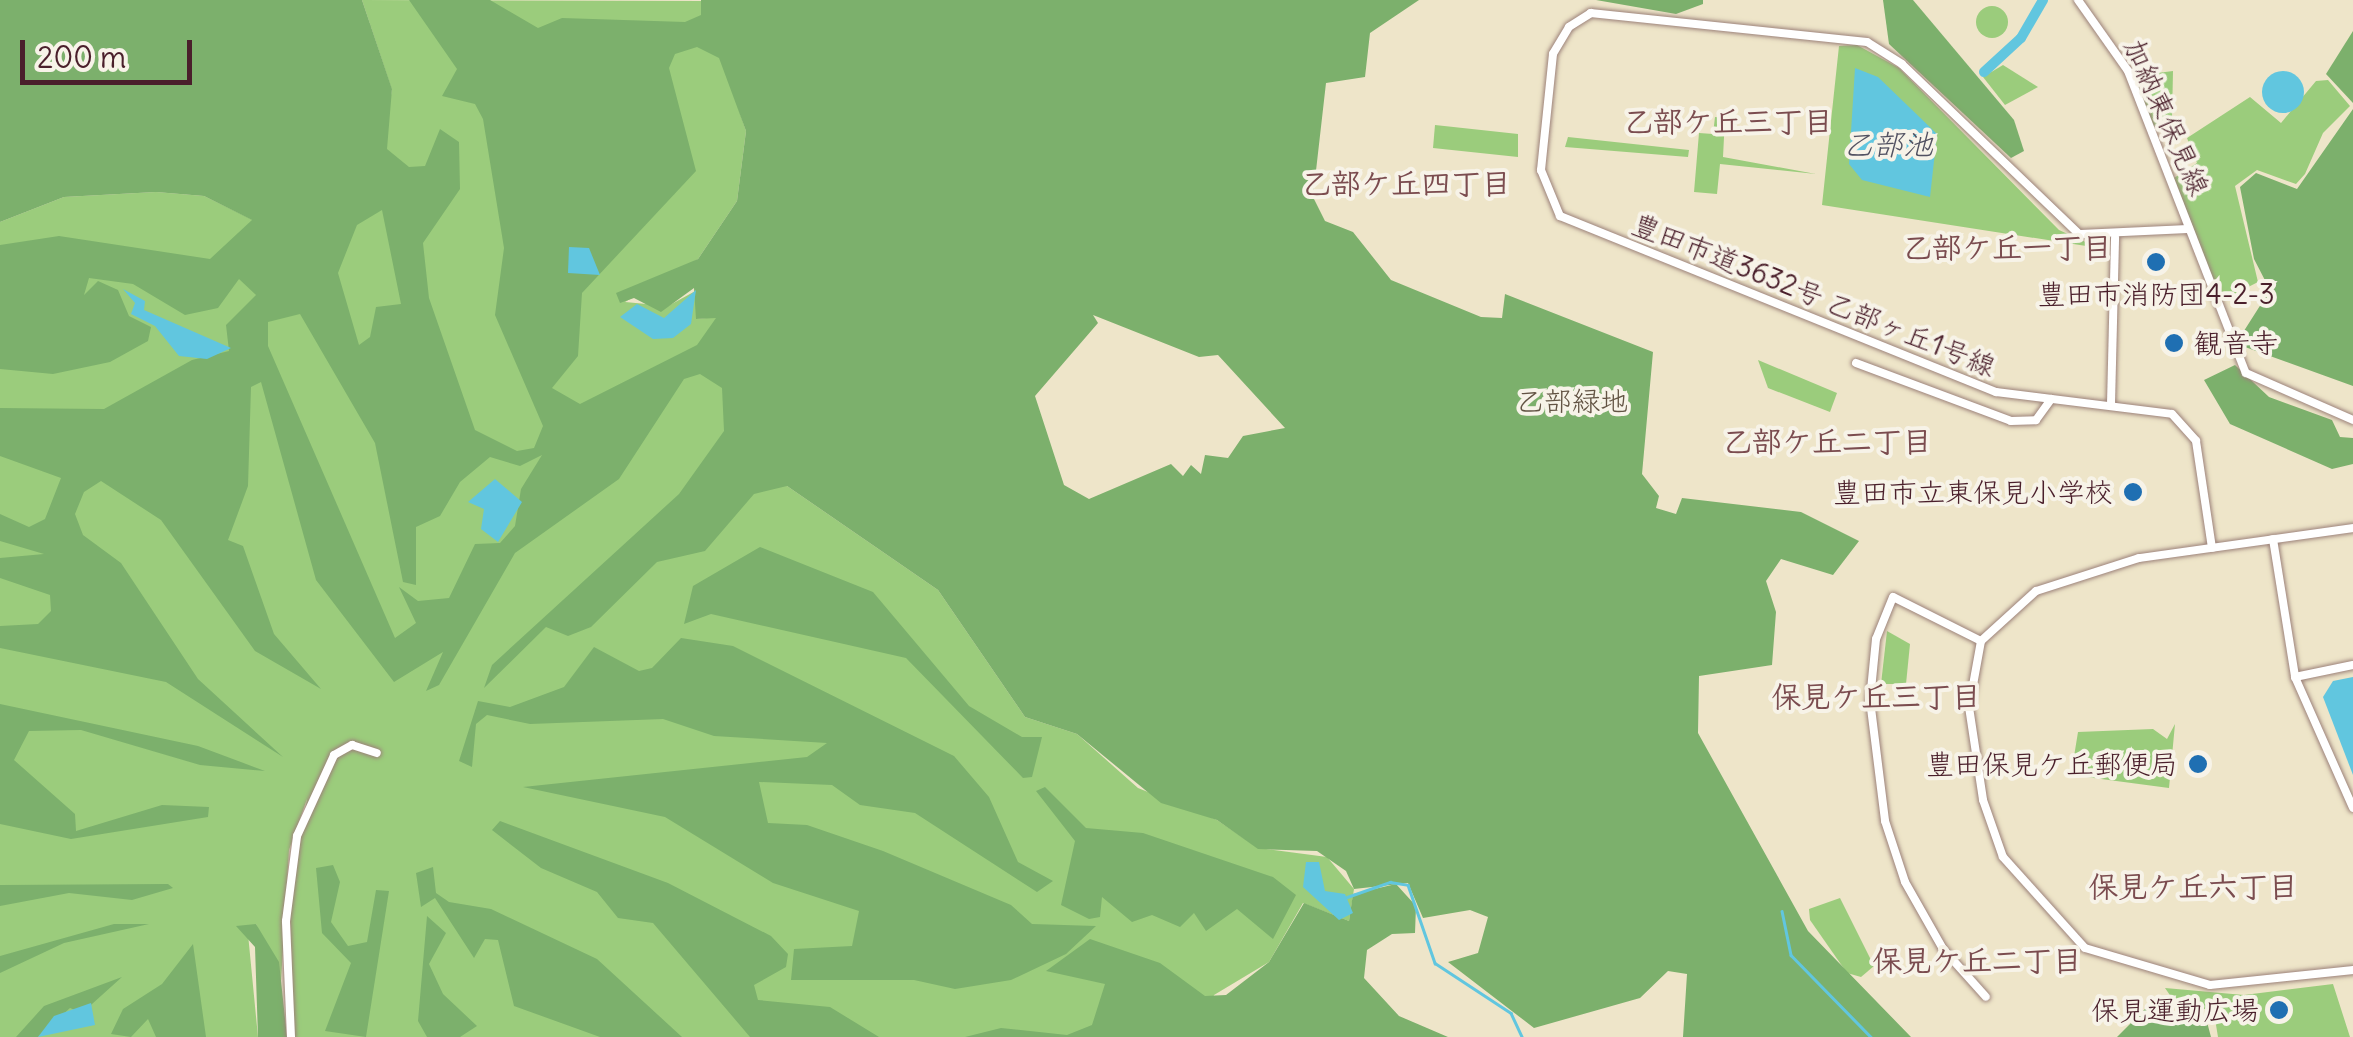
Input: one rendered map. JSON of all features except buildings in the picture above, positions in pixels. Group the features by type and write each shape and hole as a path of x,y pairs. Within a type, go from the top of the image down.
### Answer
{"street":[{"name":"加納東保見線","path":"2078,0 2128,72 2246,373 2353,420"},
{"name":"豊田市道3632号 乙部ヶ丘1号線","path":"2189,229 2116,237 2062,224 1902,64 1866,42 1591,14 1556,46 1544,135 1543,190 1575,224 1996,392 2160,409 2191,430 2212,548"},
{"path":"2111,404 2116,237"},
{"path":"1856,364 2011,421 2036,420 2051,400"},
{"path":"2353,528 2212,548 2054,584 2007,611 1981,641 1969,707 1983,800 2006,864 2054,923 2112,962 2210,985 2353,970"},
{"path":"2272,540 2295,677 2353,808"},
{"path":"1981,641 1894,597 1876,639 1870,700 1885,820 1905,882 1943,948 1986,996"},
{"path":"2295,677 2353,664"},
{"path":"292,1037 286,920 297,836 334,755 352,745 377,753"}],"green space":[{"name":"乙部緑地","path":"0,0 362,0 392,89 387,149 409,167 425,166 440,129 459,142 460,189 423,243 429,298 475,430 517,451 534,448 543,426 495,315 504,248 483,119 475,104 442,96 457,69 409,0 490,0 538,28 562,18 685,22 701,15 701,0 1419,0 1370,33 1365,77 1326,83 1313,197 1325,221 1353,232 1391,280 1481,317 1502,318 1505,294 1653,352 1642,474 1659,496 1656,508 1676,514 1682,498 1801,512 1859,541 1833,575 1781,559 1766,581 1776,612 1772,665 1699,676 1698,733 1808,931 1911,1037 1683,1037 1687,974 1668,971 1640,998 1534,1028 1448,962 1478,953 1488,917 1470,910 1423,918 1408,883 1354,889 1346,871 1317,851 1258,849 1217,820 1161,803 1077,734 1025,717 938,590 787,486 754,494 705,551 657,562 591,627 568,636 546,627 484,688 492,665 679,494 724,431 722,388 700,374 684,379 619,479 515,553 439,685 426,691 443,652 394,682 316,580 261,382 251,387 248,486 228,540 243,546 274,634 321,689 255,651 161,520 101,481 84,492 75,514 83,535 121,563 198,679 283,757 166,682 0,648 0,626 38,624 51,611 50,595 0,578 0,558 44,554 0,541 0,514 29,527 45,519 61,478 0,456 0,408 104,409 192,360 229,351 226,325 256,295 239,279 218,308 185,315 133,284 89,278 84,295 98,281 118,290 129,316 151,327 148,341 110,362 53,374 0,369 0,245 59,236 210,259 252,220 204,196 156,192 64,197 0,222","holes":["697,47 719,58 746,131 737,201 698,259 616,293 620,303 634,298 661,312 694,288 696,319 716,318 697,345 580,404 552,388 578,356 582,293 696,171 669,68 675,54","382,210 401,304 376,307 370,337 359,345 338,273 357,225","300,314 375,443 403,582 416,585 416,527 440,516 460,482 490,457 520,466 542,455 521,489 515,526 500,543 475,544 449,598 418,601 399,587 416,623 395,638 268,346 268,322","1093,315 1199,357 1218,355 1285,428 1243,436 1228,458 1205,455 1201,474 1191,465 1183,476 1171,464 1089,499 1064,485 1035,396 1098,323"]},
{"path":"362,0 702,1 746,131 737,201 698,259 625,302 668,306 699,289 697,319 716,317 787,486 938,590 1025,717 1077,734 1138,788 1217,820 1258,848 1327,857 1354,889 1349,921 1303,903 1269,962 1214,995 1199,1037 294,1037 290,909 307,799 289,850 281,981 256,924 248,934 258,1037 0,1037 0,222 64,197 156,192 204,196 253,220 383,136 392,90"},
{"path":"1596,0 1703,0 1703,4 1676,14"},
{"path":"1883,0 1913,0 2014,120 2024,151 2011,158 1889,44"},
{"path":"1992,6 2003,11 2008,22 2003,33 1992,38 1981,33 1976,22 1981,11"},
{"path":"2353,31 2353,103 2326,74"},
{"path":"1857,45 1899,68 2059,230 2099,248 1822,205 1839,46"},
{"path":"2003,65 2038,87 2005,105 1983,77"},
{"path":"2173,71 2172,118 2149,129 2134,76"},
{"path":"2328,80 2350,106 2323,133 2305,174 2296,184 2257,170 2235,186 2258,282 2221,301 2174,178 2197,163 2187,138 2250,97 2281,123 2316,81"},
{"path":"2353,109 2353,386 2245,347 2242,334 2270,290 2254,259 2240,187 2256,173 2297,189"},
{"path":"1715,117 1725,118 1723,157 1816,174 1720,164 1717,194 1694,192 1699,133 1713,134"},
{"path":"1435,125 1518,134 1518,157 1433,148"},
{"path":"1568,137 1689,150 1688,157 1565,147"},
{"path":"1758,360 1837,393 1830,412 1768,388"},
{"path":"2235,365 2269,397 2332,420 2340,437 2353,438 2353,464 2332,469 2230,424 2204,380"},
{"path":"760,547 873,592 969,706 1022,737 1042,737 1032,777 1023,778 906,658 711,614 684,624 693,586"},
{"path":"1887,631 1910,644 1906,684 1881,684"},
{"path":"681,638 733,646 954,756 989,797 1018,862 1053,881 1037,892 915,813 860,805 832,785 759,782 768,823 807,825 883,851 1011,905 1032,924 1096,926 1066,954 1011,980 955,989 914,980 791,980 794,949 852,946 859,911 773,883 665,817 523,787 807,757 827,743 714,736 663,719 530,724 487,715 476,724 472,767 459,761 478,701 510,707 564,687 594,647 639,671 652,668"},
{"path":"0,704 198,746 265,771 200,765 81,730 29,731 14,760 75,814 76,831 162,805 209,807 208,817 71,839 0,824"},
{"path":"2175,724 2169,788 2071,775 2078,732 2153,729 2167,739"},
{"path":"1045,787 1086,828 1143,833 1273,877 1296,895 1273,939 1237,909 1206,931 1194,913 1180,927 1152,915 1132,922 1102,897 1100,917 1089,919 1061,905 1075,841 1036,791"},
{"path":"500,821 668,883 771,936 788,954 786,967 754,985 758,1000 830,1007 879,1037 750,1037 653,923 618,918 597,892 541,868 492,830"},
{"path":"333,865 340,882 331,922 348,946 367,942 376,890 389,891 366,1037 325,1031 351,963 322,933 316,868"},
{"path":"433,867 436,893 449,902 491,909 597,959 682,1037 600,1037 514,1006 498,940 485,939 474,958 435,898 421,907 416,873"},
{"path":"168,884 173,888 132,900 69,893 0,906 0,885"},
{"path":"1396,884 1416,906 1415,933 1392,934 1367,950 1364,978 1399,1016 1448,1037 965,1037 1001,1028 1067,1035 1092,1025 1105,984 1046,971 1090,939 1160,963 1205,996 1226,995 1269,962 1304,903 1349,921 1353,894"},
{"path":"1840,898 1874,966 1861,977 1847,973 1810,920 1809,909"},
{"path":"427,916 446,933 429,964 443,994 477,1026 460,1037 427,1037 418,1021"},
{"path":"114,924 149,924 64,943 0,973 0,956"},
{"path":"256,924 279,962 287,1037 258,1037 255,947 236,926"},
{"path":"193,944 206,1037 156,1037 148,1019 131,1037 111,1034 123,1009 162,984"},
{"path":"122,977 82,1013 70,1008 38,1037 16,1037 44,1006"},
{"name":"保見運動広場","path":"2333,984 2350,1037 2218,1037 2213,1007 2183,1014 2165,988 2244,995"},
{"path":"2158,996 2178,1016 2207,1022 2211,1037 2117,1037"}],"water":[{"name":"乙部池","path":"1855,68 1878,77 1937,134 1930,197 1862,180 1849,164"},
{"path":"2283,71 2298,77 2304,92 2298,107 2283,113 2268,107 2262,92 2268,77"},
{"path":"569,247 589,248 600,275 568,273"},
{"path":"123,289 145,301 144,310 231,348 207,359 179,356 155,326 131,314 135,303"},
{"path":"696,290 691,324 673,338 653,339 620,317 637,304 664,318"},
{"path":"495,479 522,502 498,542 481,529 484,509 468,502"},
{"path":"2353,677 2353,775 2323,697 2333,681"},
{"path":"1306,862 1319,862 1325,891 1345,894 1353,913 1339,920 1303,887"},
{"path":"91,1003 95,1025 38,1037 54,1016"}],"waterway":[{"path":"1984,72 2021,38 2043,0"},
{"path":"1347,897 1390,882 1408,885 1435,963 1511,1013 1522,1037"},
{"path":"1782,911 1791,955 1871,1037"}],"place":[{"name":"豊田市消防団4-2-3","path":"2156,262"},
{"name":"観音寺","path":"2174,343"},
{"name":"豊田市立東保見小学校","path":"2133,492"},
{"name":"豊田保見ケ丘郵便局","path":"2198,764"},
{"name":"保見運動広場","path":"2279,1010"}],"district":[{"name":"乙部ケ丘三丁目","path":"1728,121"},
{"name":"乙部ケ丘四丁目","path":"1406,183"},
{"name":"乙部ケ丘一丁目","path":"2007,247"},
{"name":"乙部ケ丘二丁目","path":"1827,441"},
{"name":"保見ケ丘三丁目","path":"1876,696"},
{"name":"保見ケ丘六丁目","path":"2193,886"},
{"name":"保見ケ丘二丁目","path":"1977,960"}]}
